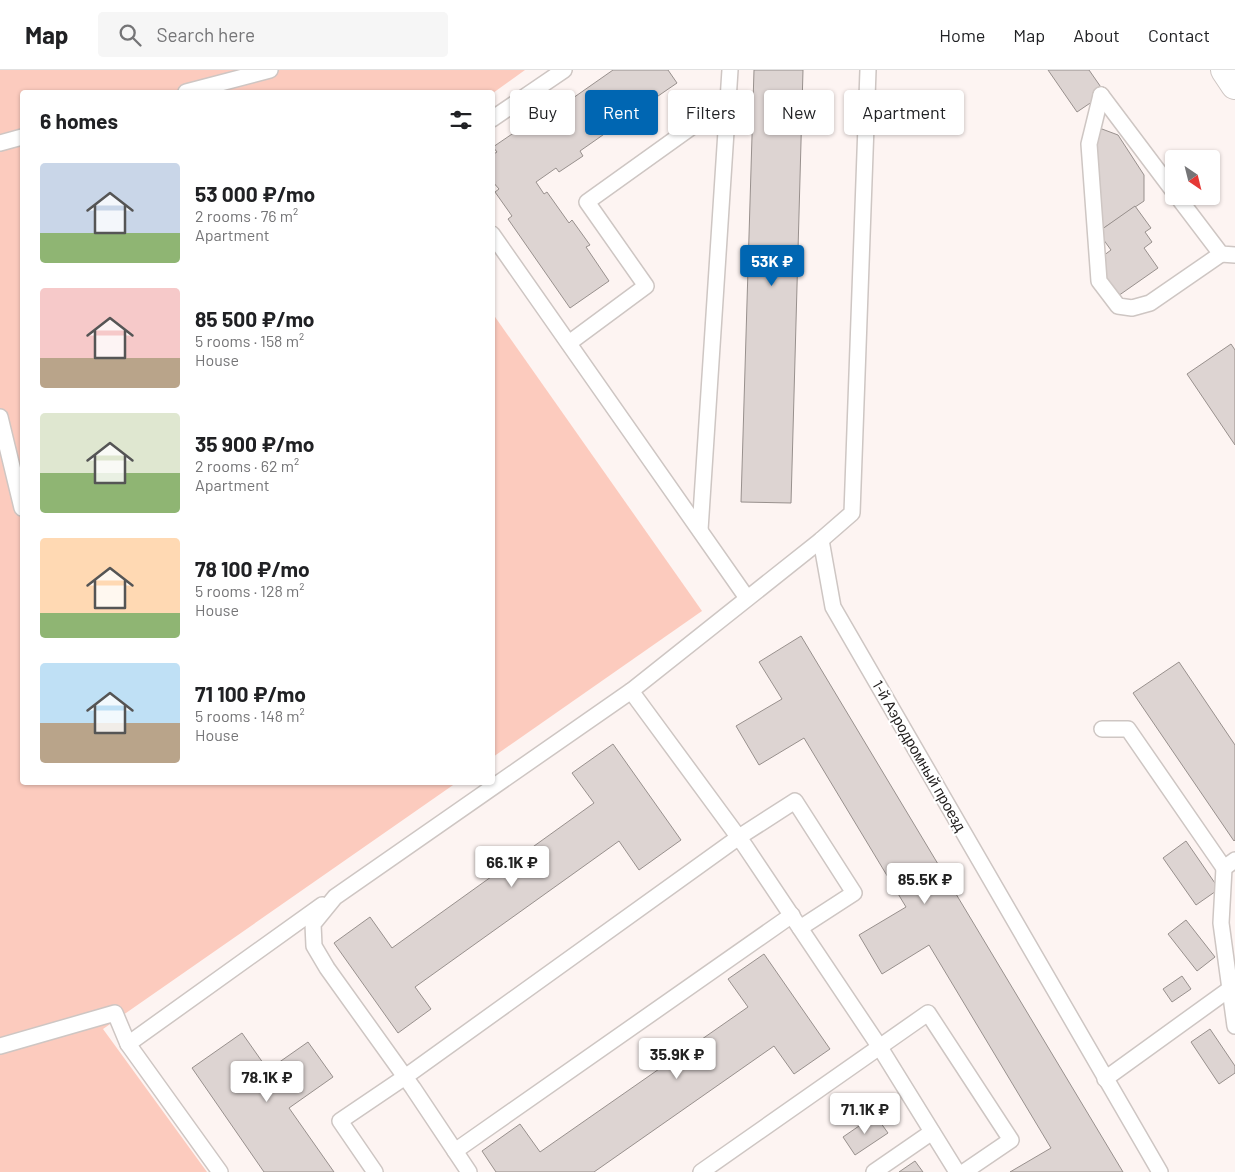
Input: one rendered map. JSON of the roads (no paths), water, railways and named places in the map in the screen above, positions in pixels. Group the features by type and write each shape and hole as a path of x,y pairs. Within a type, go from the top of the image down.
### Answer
{"main road":[{"path":"1225,70 1235,85"}],"lane":[{"path":"194,90 270,70"},
{"path":"495,117 564,70"},
{"path":"729,90 730,70"},
{"path":"128,1044 334,897 631,691 821,540 852,513 868,70"},
{"path":"1165,180 1101,96 1089,144 1098,281 1118,306 1132,308 1150,303 1228,254 1185,205"},
{"path":"569,343 646,286 587,202 681,135"},
{"path":"700,530 726,135"},
{"path":"0,143 20,138"},
{"path":"495,238 747,598"},
{"path":"0,417 20,500"},
{"name":"1-й Аэродромный проезд","path":"821,540 832,607 1160,1172"},
{"path":"631,691 739,837 879,1046 958,1172"},
{"path":"1102,729 1128,729 1230,864 1221,923 1235,1026"},
{"path":"375,1172 340,1121 405,1077 739,837 795,801 854,893 796,922 456,1151"},
{"path":"334,897 313,924 314,946 327,968 470,1172"},
{"path":"1106,1078 1231,988"},
{"path":"701,1172 928,1012 1011,1140 964,1172"},
{"path":"0,1046 115,1014 128,1044 220,1172"},
{"path":"874,1172 932,1132"}]}
